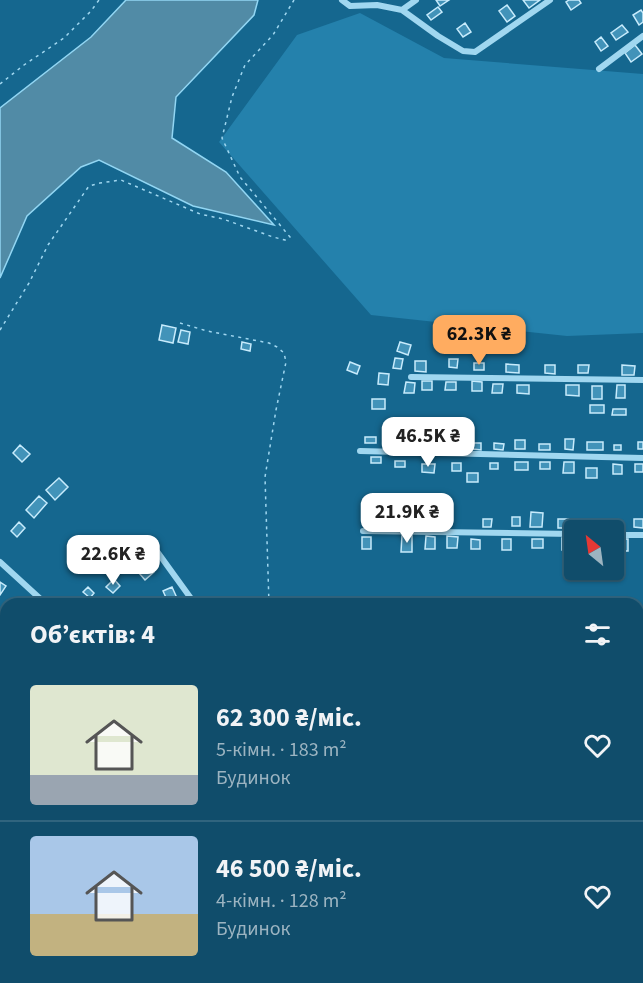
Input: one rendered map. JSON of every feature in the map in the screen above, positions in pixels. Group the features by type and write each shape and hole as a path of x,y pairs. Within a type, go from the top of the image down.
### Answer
{"street":[{"path":"342,0 350,6 377,5 402,10 438,36 464,51 475,52 550,0"},
{"path":"402,10 416,0"},
{"path":"599,69 643,36"},
{"path":"411,377 643,380"},
{"path":"360,450 643,458"},
{"path":"363,531 564,534"},
{"path":"624,535 643,535"},
{"path":"156,550 191,598"},
{"path":"0,562 39,598"}],"path":[{"path":"0,84 64,38 99,0"},
{"path":"0,330 29,283 48,245 88,186 121,180 200,214 224,219 273,237 285,240 290,237 240,177 222,138 232,97 245,65 273,35 294,0"},
{"path":"180,323 207,331 269,343 284,353 286,362 265,477 269,598"}],"shaded area":[{"path":"126,0 258,0 254,15 176,97 172,138 226,172 274,225 193,206 99,160 81,167 27,216 0,278 0,108 91,37"},
{"path":"360,13 444,58 643,74 643,333 567,336 371,315 219,142 297,35"}],"building":[{"path":"436,0 449,0 440,6"},
{"path":"523,0 540,0 529,8"},
{"path":"579,0 581,3 571,10 566,2"},
{"path":"507,5 515,16 507,22 499,11"},
{"path":"438,7 442,12 431,20 427,15"},
{"path":"641,10 643,22 639,25 633,15"},
{"path":"465,23 471,32 463,37 457,29"},
{"path":"622,25 628,32 616,40 611,33"},
{"path":"601,37 608,46 601,51 595,42"},
{"path":"635,45 642,54 631,62 625,53"},
{"path":"162,325 176,328 173,343 159,340"},
{"path":"181,330 190,332 188,344 178,342"},
{"path":"242,342 251,344 250,351 241,349"},
{"path":"400,342 411,345 408,355 397,351"},
{"path":"395,358 403,359 401,369 393,368"},
{"path":"449,359 458,359 457,368 449,367"},
{"path":"415,361 426,361 426,372 415,371"},
{"path":"350,362 360,366 357,374 347,370"},
{"path":"474,363 484,363 484,370 474,370"},
{"path":"506,364 519,365 519,373 506,372"},
{"path":"545,365 555,365 555,374 545,373"},
{"path":"578,365 589,365 588,373 578,373"},
{"path":"622,365 635,366 634,375 622,375"},
{"path":"379,373 389,374 388,385 378,384"},
{"path":"422,381 432,381 432,390 422,390"},
{"path":"472,381 482,382 482,391 472,391"},
{"path":"406,382 415,383 414,393 404,393"},
{"path":"446,382 456,382 456,390 445,390"},
{"path":"493,384 503,384 502,393 492,393"},
{"path":"517,385 529,385 529,394 517,393"},
{"path":"566,385 579,385 579,396 566,395"},
{"path":"617,385 625,385 625,398 616,398"},
{"path":"592,386 602,386 602,399 592,399"},
{"path":"372,399 385,399 385,409 372,409"},
{"path":"590,405 604,405 604,413 590,413"},
{"path":"613,409 626,409 626,415 612,415"},
{"path":"365,437 376,437 376,443 365,443"},
{"path":"565,439 574,439 573,450 565,449"},
{"path":"392,440 404,440 404,448 392,447"},
{"path":"450,440 460,440 460,447 450,447"},
{"path":"515,440 525,440 525,449 515,449"},
{"path":"587,442 603,442 603,450 587,450"},
{"path":"638,442 643,442 643,449 638,449"},
{"path":"473,443 481,443 481,450 473,449"},
{"path":"494,443 504,444 503,450 494,449"},
{"path":"539,444 550,444 550,450 539,450"},
{"path":"20,445 30,454 22,462 13,453"},
{"path":"614,445 621,445 621,450 614,450"},
{"path":"371,457 381,457 381,463 371,463"},
{"path":"395,461 405,461 405,467 395,467"},
{"path":"515,462 528,462 528,470 515,470"},
{"path":"540,462 550,462 550,469 540,469"},
{"path":"564,462 574,462 574,473 563,473"},
{"path":"452,463 461,463 461,471 452,471"},
{"path":"490,463 498,463 498,469 490,469"},
{"path":"422,464 435,464 434,473 422,472"},
{"path":"613,464 622,465 622,474 613,474"},
{"path":"635,464 643,464 643,472 635,472"},
{"path":"586,468 597,468 597,478 586,478"},
{"path":"467,473 478,473 478,482 467,482"},
{"path":"59,478 68,487 55,500 46,490"},
{"path":"39,496 47,503 34,518 26,510"},
{"path":"531,512 543,513 542,527 530,527"},
{"path":"437,514 446,515 446,524 437,524"},
{"path":"386,515 401,515 401,524 386,524"},
{"path":"413,517 424,517 424,527 413,527"},
{"path":"512,517 520,517 520,526 512,526"},
{"path":"483,519 492,519 491,527 483,527"},
{"path":"558,519 569,519 564,520 564,528 558,528"},
{"path":"634,519 643,519 643,528 634,527"},
{"path":"19,522 25,528 17,537 11,531"},
{"path":"402,535 412,535 412,552 401,552"},
{"path":"426,536 435,537 435,549 425,549"},
{"path":"447,536 458,537 457,548 447,548"},
{"path":"362,537 371,537 371,549 362,549"},
{"path":"562,538 564,538 564,550 562,550"},
{"path":"471,539 480,540 480,549 471,549"},
{"path":"502,539 511,539 511,550 502,550"},
{"path":"532,539 543,539 543,548 532,548"},
{"path":"624,539 628,539 628,551 624,551"},
{"path":"147,565 154,572 145,580 139,573"},
{"path":"114,579 120,586 113,593 106,587"},
{"path":"0,582 6,586 0,595"},
{"path":"88,587 94,593 90,598 83,592"},
{"path":"172,587 177,598 166,598 163,591"}]}
